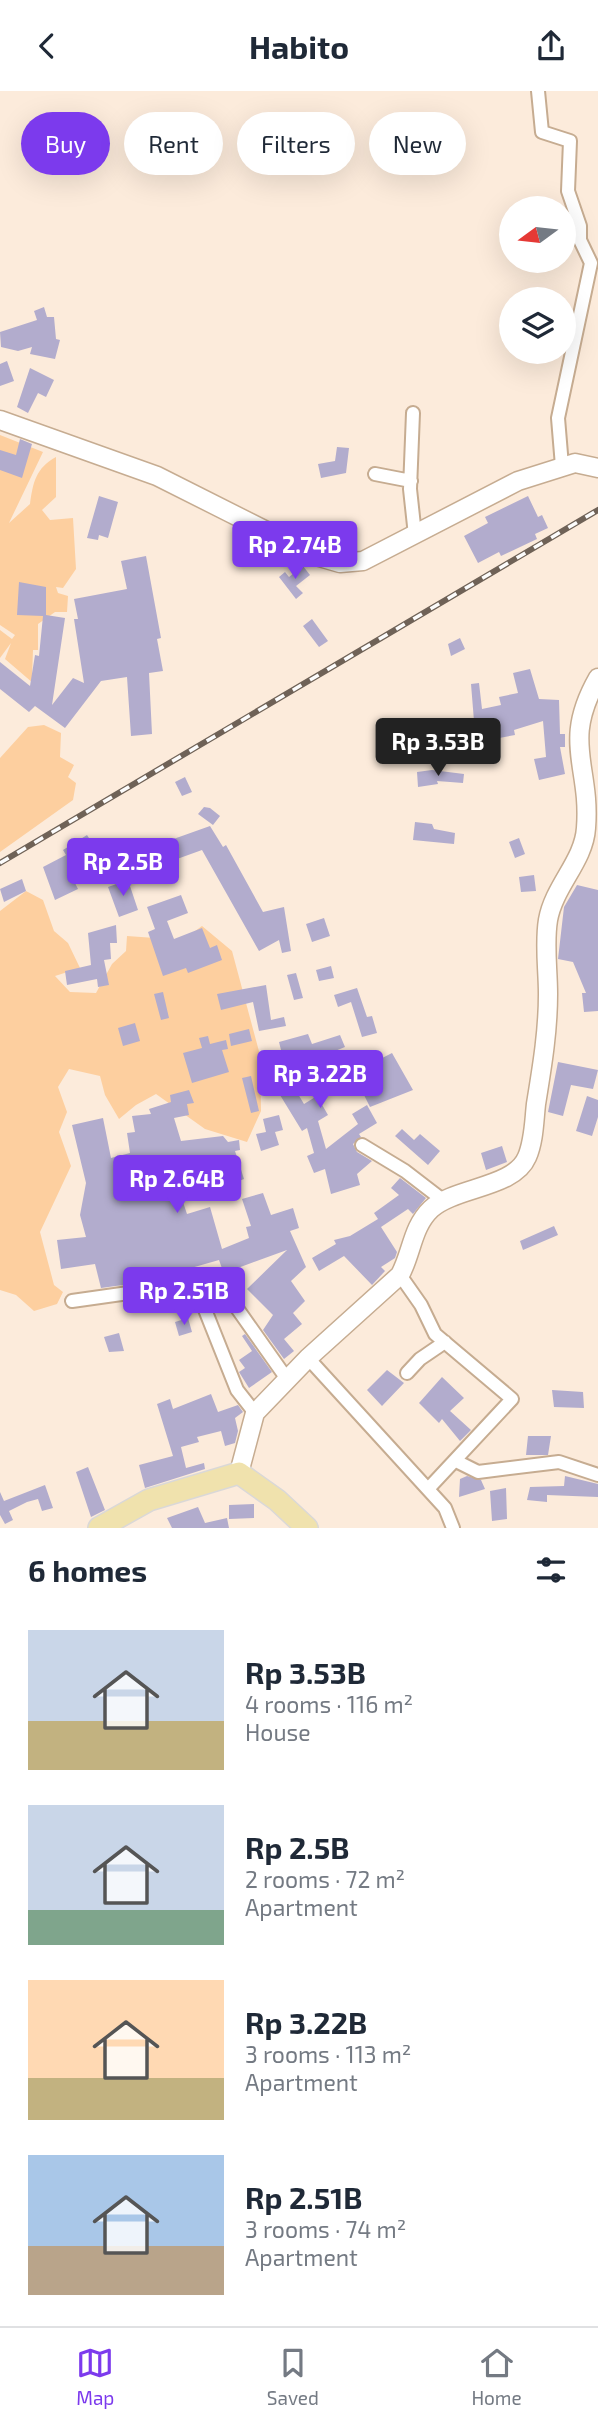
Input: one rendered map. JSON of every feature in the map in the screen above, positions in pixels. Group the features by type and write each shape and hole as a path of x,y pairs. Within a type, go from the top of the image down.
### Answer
{"main road":[{"path":"0,420 157,476 328,561 363,561 506,486 562,466 585,463 598,468"},
{"path":"239,1473 255,1413 308,1358 400,1275 408,1261 418,1224 435,1206 512,1173 526,1160 548,1024 548,921 557,891 585,837 586,813 578,736 580,721 598,678"},
{"path":"99,1528 149,1500 239,1473"},
{"path":"239,1473 277,1500 307,1528"}],"street":[{"path":"538,91 542,132 570,141 568,191 580,226 581,244 591,263 557,428 562,466"},
{"path":"414,413 411,481 415,535"},
{"path":"375,474 411,481"},
{"path":"362,1145 405,1171 444,1201"},
{"path":"400,1275 421,1305 435,1334 512,1399 429,1489"},
{"path":"72,1301 178,1286 195,1287 237,1390 255,1413"},
{"path":"227,1294 287,1379"},
{"path":"407,1373 420,1359 445,1342"},
{"path":"308,1358 429,1489 445,1508 453,1528"},
{"path":"456,1461 478,1472 559,1462 598,1475"}],"shaded area":[{"path":"0,435 43,452 9,523 30,504 37,476 49,461 56,457 56,497 42,510 50,520 73,518 76,569 63,588 56,587 58,593 68,596 67,612 55,612 38,624 38,650 33,650 32,677 47,695 5,659 11,643 0,658 0,630 12,639 15,635 0,625"},
{"path":"44,725 61,733 60,757 74,765 68,777 76,783 73,800 0,852 0,758 28,727"},
{"path":"26,891 43,900 54,931 68,943 80,968 55,976 70,992 96,993 112,964 126,951 127,936 183,940 202,926 232,951 260,1055 261,1111 247,1142 205,1129 156,1094 119,1119 105,1095 100,1076 69,1069 58,1087 67,1112 59,1132 71,1166 40,1232 54,1285 63,1292 57,1304 34,1311 16,1295 0,1290 0,911"}],"building":[{"path":"44,307 47,317 54,317 56,339 60,340 55,359 30,354 32,347 18,351 1,347 0,332 37,320 34,311"},
{"path":"7,361 14,381 0,386 0,364"},
{"path":"30,368 54,380 46,397 38,393 28,413 17,407"},
{"path":"20,439 32,444 22,478 0,470 0,450 16,455"},
{"path":"337,447 349,448 346,473 321,478 318,464 335,461"},
{"path":"99,496 118,502 108,538 99,535 98,540 87,538"},
{"path":"528,496 538,517 542,515 548,528 535,534 537,539 501,556 499,552 478,563 464,536 488,523 485,517"},
{"path":"146,556 161,638 157,639 163,671 149,673 152,734 131,736 127,677 101,681 65,728 35,706 29,712 0,689 0,662 30,686 35,655 39,656 43,616 17,615 19,582 46,587 46,615 65,618 52,705 73,678 84,683 74,619 78,619 74,599 127,589 121,561"},
{"path":"303,566 310,575 296,586 303,593 296,599 279,577 285,572 289,577"},
{"path":"312,619 328,641 319,647 303,626"},
{"path":"460,638 465,649 451,656 448,644"},
{"path":"530,669 539,699 559,700 560,734 565,734 565,747 560,747 565,774 539,780 534,759 546,757 543,721 514,730 515,735 494,739 490,719 474,721 471,684 479,683 482,709 501,705 499,697 518,693 513,673"},
{"path":"432,770 464,774 463,783 437,781 438,784 418,787 417,772"},
{"path":"185,777 192,792 182,796 175,782"},
{"path":"204,807 220,816 213,825 198,814"},
{"path":"415,822 432,824 434,829 455,833 454,844 413,840"},
{"path":"210,826 223,847 226,845 263,912 284,907 291,951 282,953 279,940 259,951 202,850 130,876 123,857"},
{"path":"87,835 100,855 70,873 78,889 55,900 43,867 66,855 63,850"},
{"path":"519,838 525,854 515,858 509,842"},
{"path":"534,875 536,891 521,892 519,877"},
{"path":"22,879 26,891 4,902 0,889"},
{"path":"128,880 138,910 119,917 108,887"},
{"path":"577,885 598,890 598,1011 584,1012 582,993 586,993 573,962 558,959 564,907"},
{"path":"181,895 188,913 167,921 174,939 202,928 210,948 217,945 222,960 188,973 186,968 163,976 148,932 155,929 147,907"},
{"path":"324,918 330,936 312,942 306,924"},
{"path":"116,925 117,943 110,943 111,959 104,960 109,985 98,987 97,979 67,985 65,971 91,965 88,933"},
{"path":"331,966 334,978 319,981 316,970"},
{"path":"296,973 303,998 294,1000 287,975"},
{"path":"266,985 271,1020 284,1017 286,1026 259,1031 253,1002 221,1010 217,994"},
{"path":"357,988 367,1017 372,1016 377,1033 362,1037 351,1002 338,1007 334,995"},
{"path":"163,992 169,1018 161,1020 154,994"},
{"path":"135,1023 140,1041 123,1046 118,1028"},
{"path":"249,1029 252,1041 231,1046 229,1034"},
{"path":"308,1034 312,1044 340,1035 345,1047 330,1053 338,1074 326,1079 321,1066 302,1073 304,1079 292,1084 304,1104 317,1096 328,1115 318,1121 326,1149 358,1124 352,1114 367,1105 377,1123 359,1134 361,1137 353,1144 357,1152 372,1161 357,1174 360,1185 331,1194 325,1169 314,1173 307,1156 314,1153 307,1128 302,1131 280,1095 267,1059 282,1054 279,1042"},
{"path":"208,1036 210,1044 226,1040 228,1049 222,1050 229,1072 192,1083 183,1053 202,1048 199,1038"},
{"path":"392,1053 413,1090 370,1107 353,1073"},
{"path":"558,1062 598,1070 593,1089 571,1085 563,1116 548,1112"},
{"path":"251,1076 259,1111 251,1113 242,1078"},
{"path":"189,1090 194,1103 187,1104 189,1115 174,1118 181,1141 223,1136 228,1142 239,1140 240,1150 235,1151 244,1179 186,1201 178,1176 161,1181 166,1200 181,1196 187,1214 210,1207 222,1249 249,1238 246,1227 251,1226 242,1199 263,1193 271,1215 293,1208 299,1228 290,1231 306,1267 291,1281 305,1301 293,1313 302,1324 284,1339 294,1351 284,1359 263,1330 273,1315 247,1289 287,1250 235,1269 241,1288 235,1290 228,1285 219,1260 191,1268 192,1274 181,1277 101,1288 95,1264 61,1269 57,1240 86,1237 80,1215 86,1183 72,1125 103,1118 111,1158 130,1153 127,1133 135,1132 132,1116 151,1114 149,1109 171,1102 170,1095"},
{"path":"587,1096 598,1100 598,1117 592,1136 576,1131"},
{"path":"279,1115 283,1130 275,1132 279,1145 261,1151 256,1134 266,1132 263,1119"},
{"path":"402,1129 414,1140 420,1134 440,1151 428,1165 395,1136"},
{"path":"502,1146 507,1162 486,1170 481,1153"},
{"path":"400,1178 426,1198 413,1214 408,1209 381,1227 397,1252 395,1258 381,1267 385,1271 372,1285 344,1256 319,1271 312,1258 336,1244 334,1240 350,1236 378,1219 374,1213 399,1195 391,1188"},
{"path":"554,1226 558,1235 523,1250 520,1241"},
{"path":"188,1318 192,1332 179,1336 175,1322"},
{"path":"119,1333 124,1351 109,1352 104,1337"},
{"path":"245,1334 272,1372 249,1388 239,1372 245,1368 239,1360 252,1351 242,1336"},
{"path":"387,1370 404,1383 382,1406 367,1390"},
{"path":"442,1377 464,1398 450,1411 471,1430 460,1441 442,1419 439,1423 419,1403"},
{"path":"552,1390 583,1392 584,1408 554,1407"},
{"path":"211,1394 218,1412 238,1405 243,1412 235,1418 238,1431 235,1443 225,1446 221,1431 197,1437 199,1442 181,1447 186,1468 204,1463 205,1469 145,1488 139,1465 173,1456 157,1404 170,1399 173,1409"},
{"path":"528,1436 551,1436 548,1455 526,1455"},
{"path":"88,1467 105,1510 91,1517 76,1472"},
{"path":"467,1476 481,1480 485,1489 459,1497 460,1479"},
{"path":"565,1476 598,1484 598,1497 547,1495 547,1502 527,1500 530,1487 564,1486"},
{"path":"45,1485 53,1508 42,1511 38,1499 27,1502 9,1511 13,1520 5,1524 0,1515 0,1492 4,1501"},
{"path":"506,1488 507,1519 492,1521 490,1491"},
{"path":"254,1504 254,1518 229,1519 229,1505"},
{"path":"198,1507 205,1523 227,1518 229,1528 172,1528 167,1518"}],"railway":[{"path":"0,863 598,510"}]}
